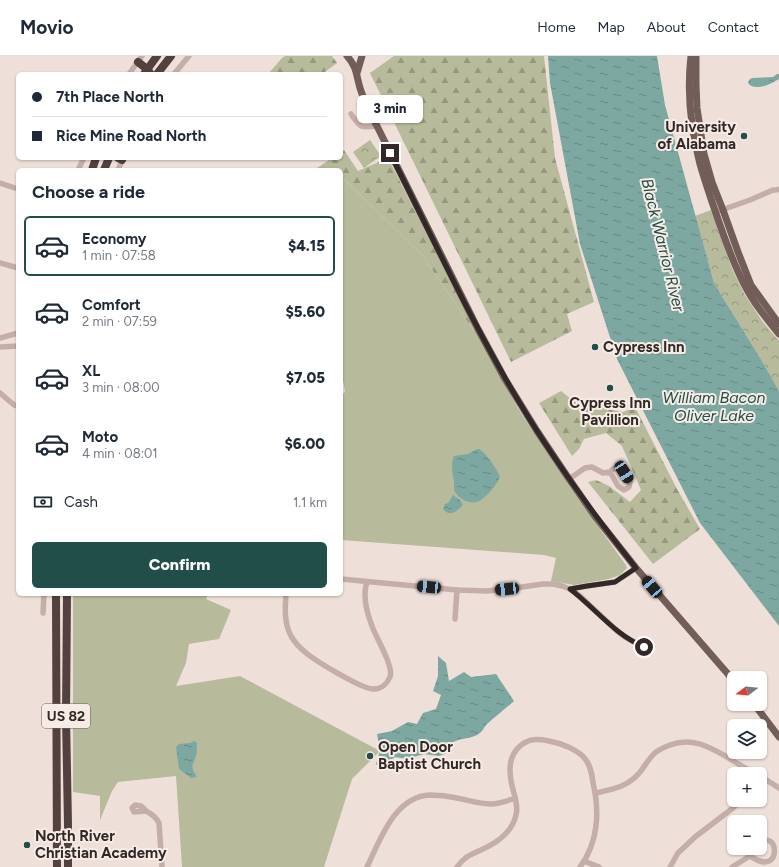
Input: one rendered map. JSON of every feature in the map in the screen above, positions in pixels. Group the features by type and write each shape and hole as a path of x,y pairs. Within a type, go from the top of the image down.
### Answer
{"highway":[{"path":"140,59 147,72 157,56"},
{"path":"155,72 152,68 157,56"},
{"path":"158,72 171,56"},
{"name":"US 82","path":"56,596 57,867"},
{"name":"US 82","path":"67,596 66,717 68,867"},
{"path":"57,825 64,828 68,838"}],"main road":[{"path":"347,56 351,60 357,73"},
{"path":"361,56 357,73 360,90 478,329 526,413 594,514 636,568 727,673"},
{"path":"691,56 691,107 695,143 700,163 734,262 744,285 761,311 779,334"},
{"path":"696,56 697,108 704,154 712,182 724,210 751,285 779,324"},
{"path":"759,711 779,737"}],"street":[{"path":"176,72 189,56"},
{"path":"130,72 140,59"},
{"path":"351,114 359,126 377,126"},
{"path":"0,183 16,188"},
{"path":"716,212 776,189 774,187 779,184"},
{"path":"0,263 16,267"},
{"path":"0,338 16,334"},
{"path":"0,347 16,346"},
{"path":"0,393 16,406"},
{"path":"569,479 585,468 592,467 603,473 610,472"},
{"path":"570,589 615,582 636,568"},
{"path":"343,579 457,590 487,591 543,584 562,586 570,589 579,596 617,631 644,647"},
{"path":"286,596 285,614 288,628 291,636 304,651 319,662 364,687 374,689 383,687 389,679 390,674 389,665 366,608 365,591 367,582"},
{"path":"455,618 457,590"},
{"path":"43,612 44,596"},
{"path":"457,867 469,855 482,850 502,838 512,827 517,806 509,773 510,763 520,746 528,741 537,739 556,742 578,753 585,759 590,768 596,793 596,824 591,848 580,867"},
{"path":"596,793 622,786 631,781 656,752 664,747 683,742 702,744 744,767"},
{"path":"767,782 779,788"},
{"path":"366,867 386,827 397,811 411,800 420,796 443,795 490,804 500,803 515,798"},
{"path":"670,867 678,853 695,837 734,807"},
{"path":"146,811 154,816 159,823 162,867"},
{"path":"732,867 750,856 764,862 772,858 774,854 773,844 767,840"},
{"path":"584,861 599,867"}],"green space":[{"path":"285,56 332,56 337,63 325,72 270,72"},
{"path":"394,56 544,56 555,158 594,302 567,314 572,331 511,362 370,73"},
{"path":"370,140 381,156 364,168 353,152"},
{"path":"344,150 358,171 388,158 483,344 422,255 343,178 343,168 317,168 329,160 343,160"},
{"path":"343,178 422,255 483,344 529,425 572,490 627,568 620,575 609,579 574,585 551,581 556,558 544,555 343,540 343,394 345,392 343,380"},
{"path":"711,210 733,271 745,295 763,322 779,341 779,391 714,283 695,216"},
{"path":"561,391 576,403 623,412 635,407 677,489 700,529 653,564 588,482 596,480 609,486 630,502 641,490 622,446 606,433 584,439 579,449 572,456 539,403"},
{"path":"73,596 207,596 206,599 231,610 219,639 189,644 186,663 176,686 240,676 380,751 352,779 324,867 182,867 176,776 118,782 112,791 100,820 100,796 73,792"}],"water":[{"name":"William Bacon Oliver Lake","path":"548,56 657,56 665,105 714,283 779,391 779,626 700,523 617,359 580,244 550,83"},
{"path":"779,74 779,79 763,86 755,87 748,83 752,78 773,77"},
{"path":"477,449 482,451 488,458 500,477 494,488 484,498 477,502 467,502 459,497 455,492 452,464 454,456 468,454"},
{"path":"453,495 460,500 463,505 453,513 448,513 443,509 445,504 448,503"},
{"path":"438,656 446,663 449,681 464,672 471,677 496,674 514,701 487,724 479,734 450,744 446,748 447,753 439,756 424,754 407,759 395,757 379,767 376,764 380,751 377,734 392,731 408,722 417,724 423,713 436,709 441,695 433,691 438,676"},
{"path":"194,741 197,743 197,750 192,766 197,777 191,778 179,769 176,747 179,744"}],"place":[{"name":"University of Alabama","path":"744,136"},
{"name":"Cypress Inn","path":"595,347"},
{"name":"Cypress Inn Pavillion","path":"610,388"},
{"name":"Open Door Baptist Church","path":"370,756"},
{"name":"North River Christian Academy","path":"27,845"}],"route":[{"path":"390,153 478,329 516,397 569,479 636,568 615,582 570,589 617,631 636,644 644,647"}],"water label":[{"name":"Black Warrior River","path":"663,245"}]}
